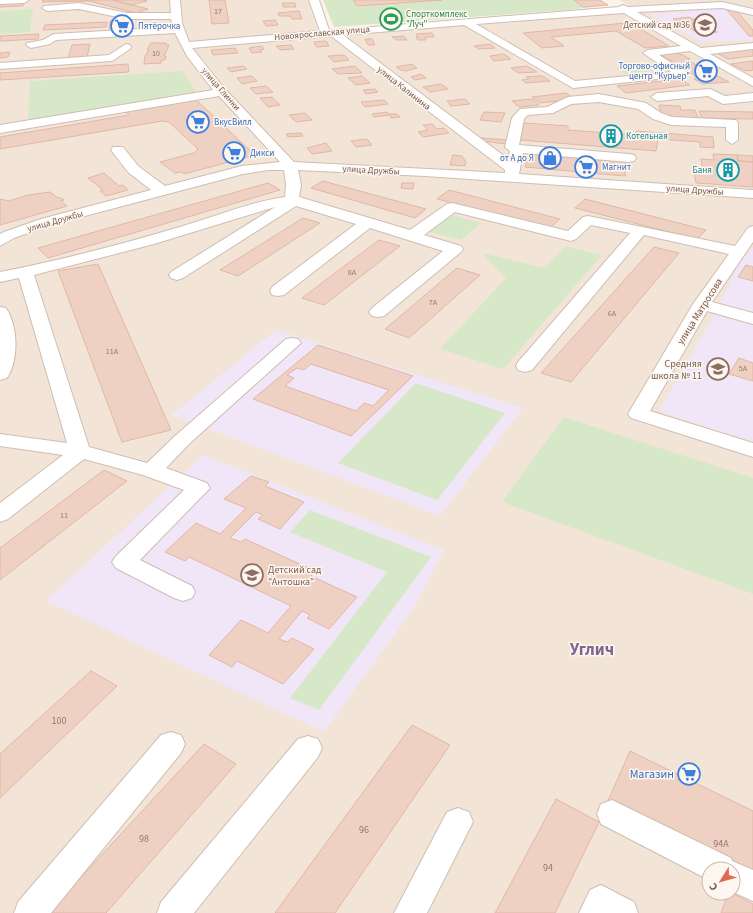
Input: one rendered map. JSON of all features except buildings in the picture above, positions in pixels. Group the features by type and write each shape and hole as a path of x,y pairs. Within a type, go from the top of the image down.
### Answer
{"street":[{"path":"0,1 24,0"},
{"name":"улица Глинки","path":"175,0 175,16 178,30 185,45 222,92 290,166"},
{"path":"314,0 328,32"},
{"path":"611,0 753,83"},
{"path":"558,3 570,13"},
{"name":"Новоярославская улица","path":"185,45 328,32 465,22 498,23 570,13 626,9 722,5 753,12"},
{"path":"47,8 79,6 127,16 175,16"},
{"path":"142,16 139,19 144,32"},
{"path":"498,23 636,16"},
{"path":"465,22 573,85 682,74 648,53 753,46"},
{"path":"31,45 46,42 54,38 178,30"},
{"name":"улица Калинина","path":"328,32 512,173"},
{"path":"0,66 112,58 126,47"},
{"path":"719,63 740,61"},
{"path":"657,97 728,91 753,93"},
{"path":"0,129 222,92"},
{"path":"710,92 723,100"},
{"path":"685,104 753,96"},
{"path":"512,173 518,118 524,112 549,110 560,103 589,97 642,106 657,116 671,121 732,123 732,140"},
{"path":"476,144 629,158"},
{"path":"118,150 133,169 162,191"},
{"name":"улица Дружбы","path":"0,240 34,226 242,170 268,166 512,173 753,194"},
{"path":"176,275 289,205 293,200 290,166"},
{"path":"0,277 89,258 273,202 293,200 455,249 378,312"},
{"path":"412,236 452,207 571,236 588,220 738,251"},
{"path":"278,290 368,222"},
{"path":"525,366 640,230"},
{"name":"улица Матросова","path":"753,231 702,304 638,414 753,450"},
{"path":"25,272 80,452"},
{"path":"702,304 753,319"},
{"path":"0,312 4,321 6,347 1,368"},
{"path":"152,470 182,440 292,343"},
{"path":"0,440 80,452 125,462 152,470 199,488 124,562 183,592"},
{"path":"0,514 80,452"},
{"path":"30,913 171,744"},
{"path":"173,913 308,748"},
{"path":"612,814 704,861"},
{"path":"410,913 458,822"},
{"path":"741,880 753,886"},
{"path":"596,913 601,901 622,913"}],"shaded area":[{"path":"0,0 308,0 320,35 638,11 619,0 753,0 753,913 0,913"},
{"name":"Детский сад №36","path":"718,8 727,10 753,40 702,42 650,15"},
{"name":"Средняя школа № 11","path":"753,247 753,442 659,411 713,317 738,266"},
{"path":"276,330 523,408 440,516 172,415"},
{"name":"Детский сад \"Антошка\"","path":"203,455 444,550 413,609 324,732 46,601"}],"green space":[{"name":"Спорткомплекс \"Луч\"","path":"323,0 600,0 608,5 567,10 334,27"},
{"path":"33,9 30,32 0,34 0,11"},
{"path":"642,65 653,71 626,74 616,68"},
{"path":"182,71 198,94 28,121 30,81"},
{"path":"448,214 481,223 461,240 427,231"},
{"path":"566,246 602,255 503,369 440,349 506,278 482,253 545,268"},
{"path":"416,383 505,413 437,500 338,463"},
{"path":"564,417 753,478 753,594 502,502"},
{"path":"310,510 431,557 319,710 290,698 387,572 290,532"}],"place":[{"name":"Спорткомплекс \"Луч\"","path":"391,19"},
{"name":"Детский сад №36","path":"705,25"},
{"name":"Пятёрочка","path":"122,26"},
{"name":"Торгово-офисный центр \"Курьер\"","path":"706,71"},
{"name":"ВкусВилл","path":"198,122"},
{"name":"Котельная","path":"611,136"},
{"name":"Дикси","path":"234,153"},
{"name":"от А до Я","path":"550,158"},
{"name":"Магнит","path":"586,167"},
{"name":"Баня","path":"728,170"},
{"name":"Средняя школа № 11","path":"718,369"},
{"name":"Детский сад \"Антошка\"","path":"252,575"},
{"name":"Магазин","path":"689,774"}],"district":[{"name":"Углич","path":"592,649"}]}
